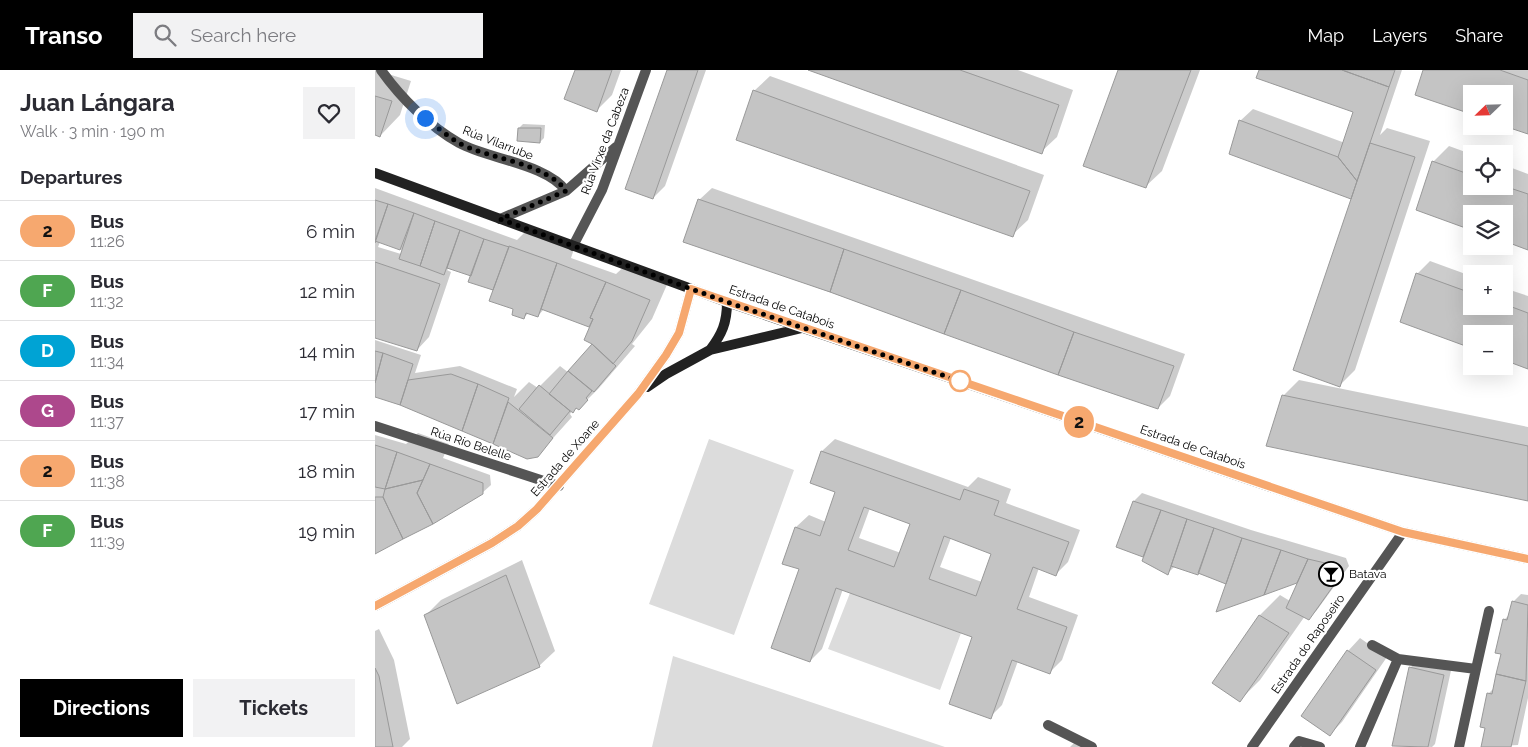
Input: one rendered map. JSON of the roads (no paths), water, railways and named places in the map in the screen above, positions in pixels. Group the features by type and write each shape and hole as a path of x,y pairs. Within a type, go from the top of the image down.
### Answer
{"main road":[{"name":"Estrada de Catabois","path":"375,173 727,302 1403,532 1528,559"},
{"path":"638,394 679,333 691,289"},
{"path":"710,350 721,336 727,321 727,302"},
{"path":"638,394 666,374 710,350 803,328"},
{"name":"Estrada de Xoane","path":"375,606 492,543 518,526 559,486 638,394"}],"street":[{"name":"Rúa Virxe da Cabeza","path":"573,246 602,190 645,70"},
{"name":"Rúa Vilarrube","path":"386,73 415,110 460,143 523,165 560,182 566,191"},
{"path":"500,219 566,191 619,145"},
{"name":"Rúa Río Belelle","path":"375,426 559,486"},
{"name":"Estrada do Raposeiro","path":"1253,747 1403,532"},
{"path":"1459,747 1489,611"},
{"path":"1372,646 1398,659 1476,669"},
{"path":"1360,747 1398,659"},
{"path":"1048,725 1092,747"},
{"path":"1295,747 1299,741 1320,747"}],"place":[{"name":"Batava","path":"1331,574"}]}
